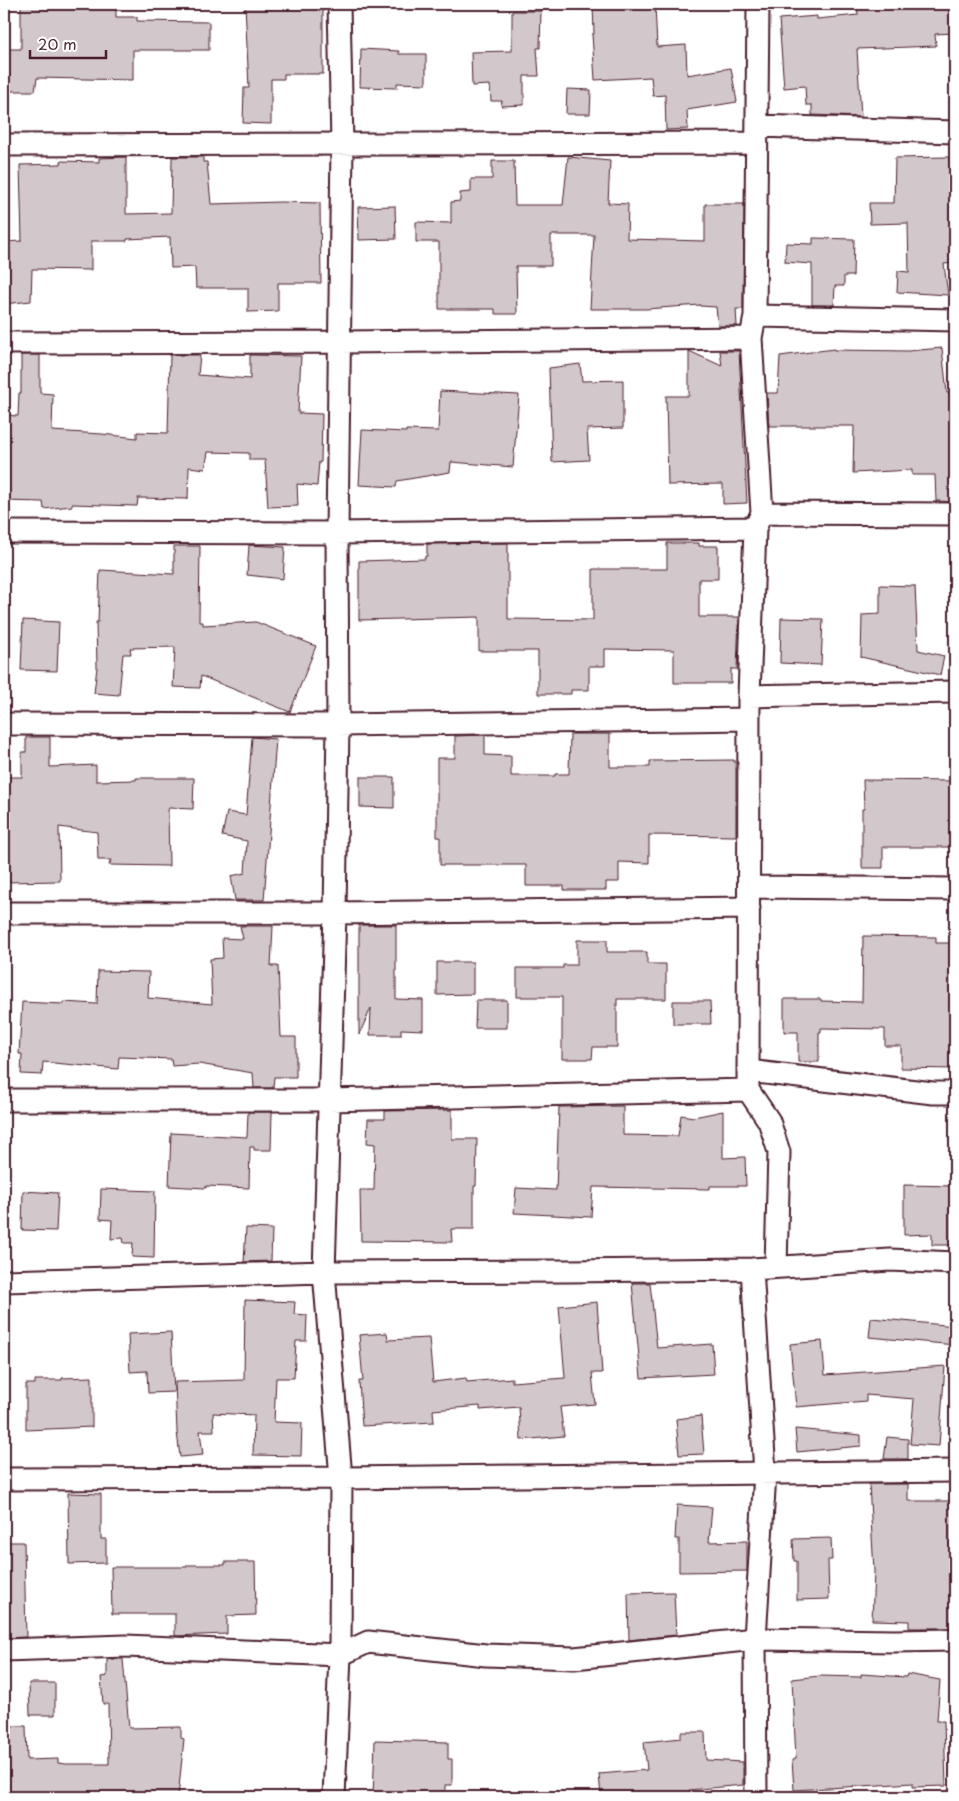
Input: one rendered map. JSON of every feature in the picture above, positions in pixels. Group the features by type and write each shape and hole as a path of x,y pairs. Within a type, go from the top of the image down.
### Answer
{"street":[{"path":"334,1797 340,1655 341,1478 324,1272 335,913 338,725 337,533 342,144 339,4"},
{"path":"758,4 755,316 751,338 759,520 749,696 748,1080 769,1121 779,1152 776,1266"},
{"path":"4,145 342,144 756,134 955,132"},
{"path":"755,316 955,320"},
{"path":"4,343 751,338"},
{"path":"4,532 337,533 955,514"},
{"path":"749,696 955,692"},
{"path":"4,724 338,725 749,719"},
{"path":"4,913 335,913 955,889"},
{"path":"4,1100 329,1100 748,1080 955,1093"},
{"path":"4,1281 324,1272 752,1268 890,1260 955,1263"},
{"path":"752,1268 765,1473 755,1639 756,1797"},
{"path":"4,1479 341,1478 955,1471"},
{"path":"4,1650 126,1646 340,1655 368,1642 486,1655 574,1658 755,1639 955,1640"}],"building":[{"path":"21,4 116,4 116,17 137,17 137,21 209,22 209,50 133,50 133,80 37,78 35,91 7,91 7,80 4,80 4,49 21,49"},
{"path":"245,4 323,4 323,74 284,74 284,79 271,79 271,124 243,123 244,88 249,88"},
{"path":"593,4 655,4 657,47 686,45 687,75 731,68 737,102 687,110 688,129 666,130 665,95 653,96 651,77 595,80 592,34 594,34"},
{"path":"857,4 912,4 913,6 955,4 955,33 935,34 936,46 857,49 861,117 812,115 812,105 806,105 805,86 784,88 779,19 817,16 817,19 858,15"},
{"path":"512,11 541,11 540,48 537,48 539,76 524,76 524,105 501,106 502,101 491,101 490,85 472,86 471,52 512,51"},
{"path":"361,49 399,51 399,54 426,54 426,84 397,83 397,88 360,87"},
{"path":"567,89 591,90 590,114 566,114"},
{"path":"126,157 126,214 171,213 172,157 203,157 203,162 207,162 211,204 320,203 321,283 278,283 278,311 248,312 248,288 196,288 195,267 171,268 170,237 127,239 127,241 91,241 91,270 32,269 31,301 4,304 4,242 22,241 20,165 61,164 61,161 99,162 99,158"},
{"path":"568,157 610,161 608,203 628,204 627,239 705,241 705,204 744,204 743,309 736,309 737,326 718,326 716,307 700,305 646,309 590,309 594,235 551,235 551,266 516,266 517,314 495,314 495,309 439,309 439,242 416,242 416,222 451,223 451,202 460,201 460,193 471,192 471,179 492,179 492,161 514,161 515,205 563,205"},
{"path":"949,157 950,172 955,173 955,263 944,264 948,295 897,292 898,271 909,272 908,223 870,224 869,203 894,203 895,158"},
{"path":"395,206 396,239 359,240 358,207"},
{"path":"813,238 854,239 853,276 844,276 844,286 835,286 834,305 812,305 812,264 785,262 786,243 813,244"},
{"path":"942,348 947,393 955,393 955,502 936,501 935,475 912,475 912,470 853,473 854,426 769,426 767,393 778,393 780,356 834,349 908,351"},
{"path":"689,351 722,366 720,351 739,351 747,503 723,504 723,484 668,485 666,396 689,396"},
{"path":"21,355 40,355 40,393 53,394 52,431 137,438 137,432 168,433 170,355 200,355 198,375 250,379 250,355 301,356 298,413 322,414 321,462 319,462 317,486 297,484 298,506 268,507 265,460 249,460 249,453 208,452 205,469 189,467 188,499 138,498 137,506 72,504 72,506 44,509 43,502 4,501 4,415 18,416 19,393 21,393"},
{"path":"580,364 582,381 623,380 623,428 587,429 589,460 552,462 549,368"},
{"path":"440,391 519,395 513,467 451,462 450,472 397,481 396,487 359,485 362,430 438,431"},
{"path":"508,543 508,619 593,620 593,569 667,569 667,543 699,543 699,546 718,546 718,579 699,579 699,617 739,617 737,669 731,669 731,683 674,683 674,650 605,649 605,666 589,666 589,690 571,690 571,694 538,694 538,651 479,651 479,617 359,620 359,561 425,559 425,556 427,556 427,544"},
{"path":"249,545 285,547 283,579 247,575"},
{"path":"174,546 200,546 199,622 203,622 203,625 256,622 316,646 290,712 201,676 200,688 173,687 175,647 130,648 131,654 123,654 119,695 94,693 97,667 96,622 98,622 100,570 174,574"},
{"path":"880,585 915,586 918,650 944,656 940,675 861,657 862,615 880,614"},
{"path":"781,618 823,619 821,665 780,663"},
{"path":"23,620 59,622 57,671 21,670"},
{"path":"570,734 610,734 610,767 650,767 650,761 734,760 736,762 736,836 649,835 649,863 619,862 619,882 606,882 606,890 564,890 564,886 526,886 526,865 440,865 440,837 437,837 437,758 455,758 455,736 485,735 485,755 511,756 511,776 555,776 555,774 569,774"},
{"path":"26,737 50,737 50,767 96,765 96,781 136,780 136,778 194,778 193,809 169,808 168,810 169,866 109,865 111,860 98,860 97,832 59,827 60,881 5,882 4,777 22,777 22,752 26,752"},
{"path":"252,737 276,739 264,900 235,900 231,876 245,873 247,841 222,836 227,812 246,815"},
{"path":"360,777 394,777 394,808 360,807"},
{"path":"863,780 955,781 955,831 950,831 950,847 883,847 883,868 862,868"},
{"path":"359,925 396,925 396,999 423,1000 423,1030 401,1029 401,1035 370,1035 371,1008 359,1035"},
{"path":"240,926 273,926 271,966 278,966 281,1037 296,1037 296,1077 274,1077 273,1088 254,1088 253,1073 199,1064 172,1066 171,1059 119,1057 118,1069 43,1062 42,1075 21,1074 22,1054 19,1054 22,1002 97,1004 98,971 149,972 148,998 212,1004 210,959 223,958 222,938 243,939"},
{"path":"863,936 936,937 936,943 951,943 951,969 955,969 954,1069 901,1068 901,1046 885,1046 885,1029 821,1028 821,1032 819,1032 819,1062 798,1062 798,1032 784,1032 784,999 862,1002"},
{"path":"577,940 607,940 607,952 647,952 647,964 666,964 666,999 617,999 617,1047 593,1047 592,1059 562,1059 562,997 517,997 517,968 563,968 563,965 577,965"},
{"path":"437,962 473,962 473,994 437,995"},
{"path":"476,1000 507,1000 507,1028 475,1028"},
{"path":"673,1001 710,1001 711,1024 673,1024"},
{"path":"623,1106 623,1135 678,1136 681,1115 694,1117 723,1111 723,1158 745,1157 746,1186 710,1186 710,1189 593,1187 591,1217 514,1213 516,1188 556,1190 559,1107"},
{"path":"452,1110 452,1139 477,1139 474,1229 451,1229 452,1242 361,1241 360,1190 374,1190 375,1144 367,1143 368,1119 385,1119 385,1111"},
{"path":"248,1112 272,1112 271,1150 254,1150 254,1147 250,1147 249,1188 169,1186 171,1133 247,1137"},
{"path":"904,1185 955,1186 953,1245 932,1245 932,1234 904,1235"},
{"path":"101,1189 155,1191 154,1258 132,1257 133,1243 124,1243 123,1238 111,1239 112,1220 100,1219"},
{"path":"23,1191 58,1193 56,1231 22,1230"},
{"path":"246,1228 272,1229 271,1261 244,1262"},
{"path":"632,1283 650,1283 657,1348 712,1344 714,1374 641,1378"},
{"path":"245,1300 295,1302 294,1314 307,1315 306,1341 296,1341 294,1378 276,1378 274,1422 302,1423 301,1456 253,1455 254,1415 213,1413 214,1431 200,1431 203,1455 180,1457 175,1382 244,1380"},
{"path":"597,1302 602,1373 592,1373 595,1404 560,1407 564,1436 521,1440 519,1407 480,1410 480,1406 433,1410 434,1422 362,1426 359,1381 363,1381 359,1335 387,1333 388,1340 429,1338 433,1382 466,1378 467,1382 512,1378 512,1382 565,1378 559,1306"},
{"path":"871,1318 955,1326 955,1345 869,1337"},
{"path":"171,1332 174,1392 148,1393 147,1371 130,1372 128,1334"},
{"path":"822,1341 825,1375 945,1366 939,1446 910,1444 914,1399 866,1395 866,1401 796,1407 790,1344"},
{"path":"92,1377 92,1427 26,1430 26,1384 35,1384 35,1380"},
{"path":"701,1416 704,1454 679,1455 676,1419"},
{"path":"795,1429 861,1435 861,1446 797,1452"},
{"path":"887,1437 908,1439 908,1459 884,1459"},
{"path":"869,1484 908,1484 908,1501 955,1501 955,1628 909,1628 909,1621 872,1620 874,1571"},
{"path":"68,1493 101,1494 101,1539 106,1539 106,1563 69,1564"},
{"path":"677,1505 712,1507 709,1542 747,1541 747,1571 679,1572 679,1539 675,1539"},
{"path":"831,1538 832,1560 828,1560 829,1599 797,1600 797,1561 794,1561 793,1539"},
{"path":"4,1542 24,1542 26,1637 4,1638"},
{"path":"225,1562 255,1562 256,1615 227,1616 227,1634 175,1636 175,1614 112,1614 111,1567 187,1567 187,1565 225,1565"},
{"path":"674,1592 676,1635 629,1640 628,1593"},
{"path":"107,1659 123,1659 129,1728 181,1727 181,1738 184,1739 178,1797 32,1797 32,1795 4,1795 4,1726 26,1726 27,1760 58,1759 58,1763 66,1764 109,1764 108,1704 103,1704 101,1677 107,1676"},
{"path":"861,1674 906,1677 907,1674 940,1680 937,1721 944,1721 946,1786 913,1787 913,1783 794,1790 792,1760 796,1759 792,1679 820,1676 861,1677"},
{"path":"29,1683 55,1683 55,1715 30,1715"},
{"path":"681,1732 705,1732 706,1760 743,1762 743,1785 689,1790 690,1797 601,1797 599,1774 647,1770 644,1742 681,1738"},
{"path":"375,1740 448,1742 448,1759 452,1759 452,1785 445,1785 445,1797 373,1797"}]}
